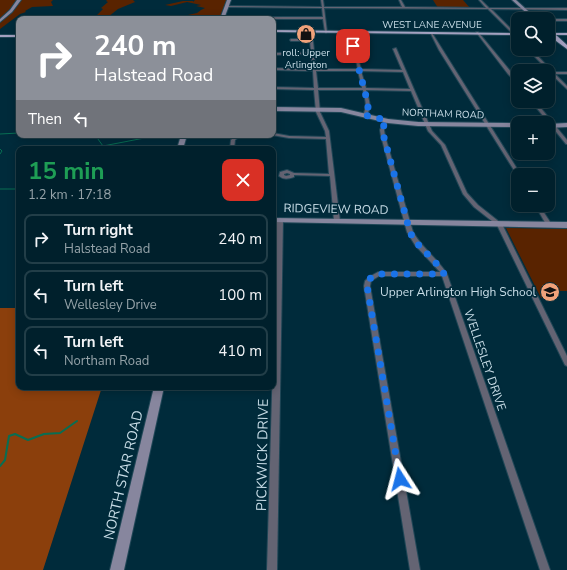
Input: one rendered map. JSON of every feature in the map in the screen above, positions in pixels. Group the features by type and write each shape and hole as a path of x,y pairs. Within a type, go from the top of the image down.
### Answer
{"main road":[{"name":"WEST LANE AVENUE","path":"276,31 511,34"},
{"path":"555,33 567,34"},
{"path":"0,37 16,37"},
{"path":"555,38 567,48"}],"street":[{"path":"0,21 11,11 18,0"},
{"path":"223,16 229,0"},
{"path":"322,0 326,32"},
{"path":"400,0 404,8"},
{"path":"480,0 511,29"},
{"path":"514,0 527,12"},
{"path":"226,7 567,9"},
{"path":"276,18 324,18"},
{"path":"555,20 567,20"},
{"path":"311,32 318,109 319,116 325,125 328,138 337,221"},
{"path":"350,32 368,109 364,115"},
{"path":"431,33 515,168"},
{"path":"477,33 509,73"},
{"path":"291,40 312,40"},
{"path":"395,49 430,131 443,145 465,194 476,206 499,224 567,363"},
{"path":"276,54 313,53"},
{"path":"535,56 542,64"},
{"path":"276,69 405,71"},
{"path":"555,73 567,73"},
{"path":"555,77 567,88"},
{"path":"276,88 413,90"},
{"name":"NORTHAM ROAD","path":"276,109 342,110 386,120 427,124 511,125"},
{"name":"WELLESLEY DRIVE","path":"386,120 382,130 413,238 439,265 444,274 545,570"},
{"path":"555,126 567,125"},
{"path":"555,131 567,143"},
{"path":"276,135 289,137 328,138"},
{"path":"293,174 332,175"},
{"path":"541,212 549,225"},
{"name":"RIDGEVIEW ROAD","path":"277,220 567,225"},
{"name":"PICKWICK DRIVE","path":"276,290 277,220"},
{"path":"415,570 367,286 368,280 372,276 378,274 444,274"},
{"name":"NORTH STAR ROAD","path":"117,570 158,390"},
{"name":"PICKWICK DRIVE","path":"272,570 275,390"}],"shaded area":[{"path":"0,0 17,0 11,9 0,20"},
{"path":"20,0 53,0 51,2 53,6 32,7 25,11 26,12 16,16 0,29 0,22 13,10"},
{"path":"133,0 135,2 118,9 109,16 96,16 103,9 101,8 108,2 106,1"},
{"path":"195,0 227,0 221,16 183,16 197,13 205,8 196,6 201,5 187,2 171,6 165,5 183,1 193,2"},
{"path":"433,0 463,0 470,8 438,8"},
{"name":"Upper Arlington High School","path":"506,228 567,229 567,291 549,291 552,297 557,298 541,298"},
{"path":"0,308 16,308 16,390 101,390 43,570 0,570"}],"waterway":[{"path":"0,134 16,133"},
{"path":"97,138 103,146"},
{"path":"103,146 144,138"},
{"path":"0,149 2,151 0,154"},
{"path":"0,189 16,189"},
{"path":"0,466 5,460 9,436 15,434 28,440 44,434 60,433 77,421"}],"place":[{"name":"roll: Upper Arlington","path":"306,34"},
{"name":"Upper Arlington High School","path":"550,292"}],"route":[{"path":"353,46 368,104 368,109 364,115 386,120 383,124 382,130 410,232 416,243 439,265 444,274 378,274 372,276 368,280 367,286 400,479"}]}
